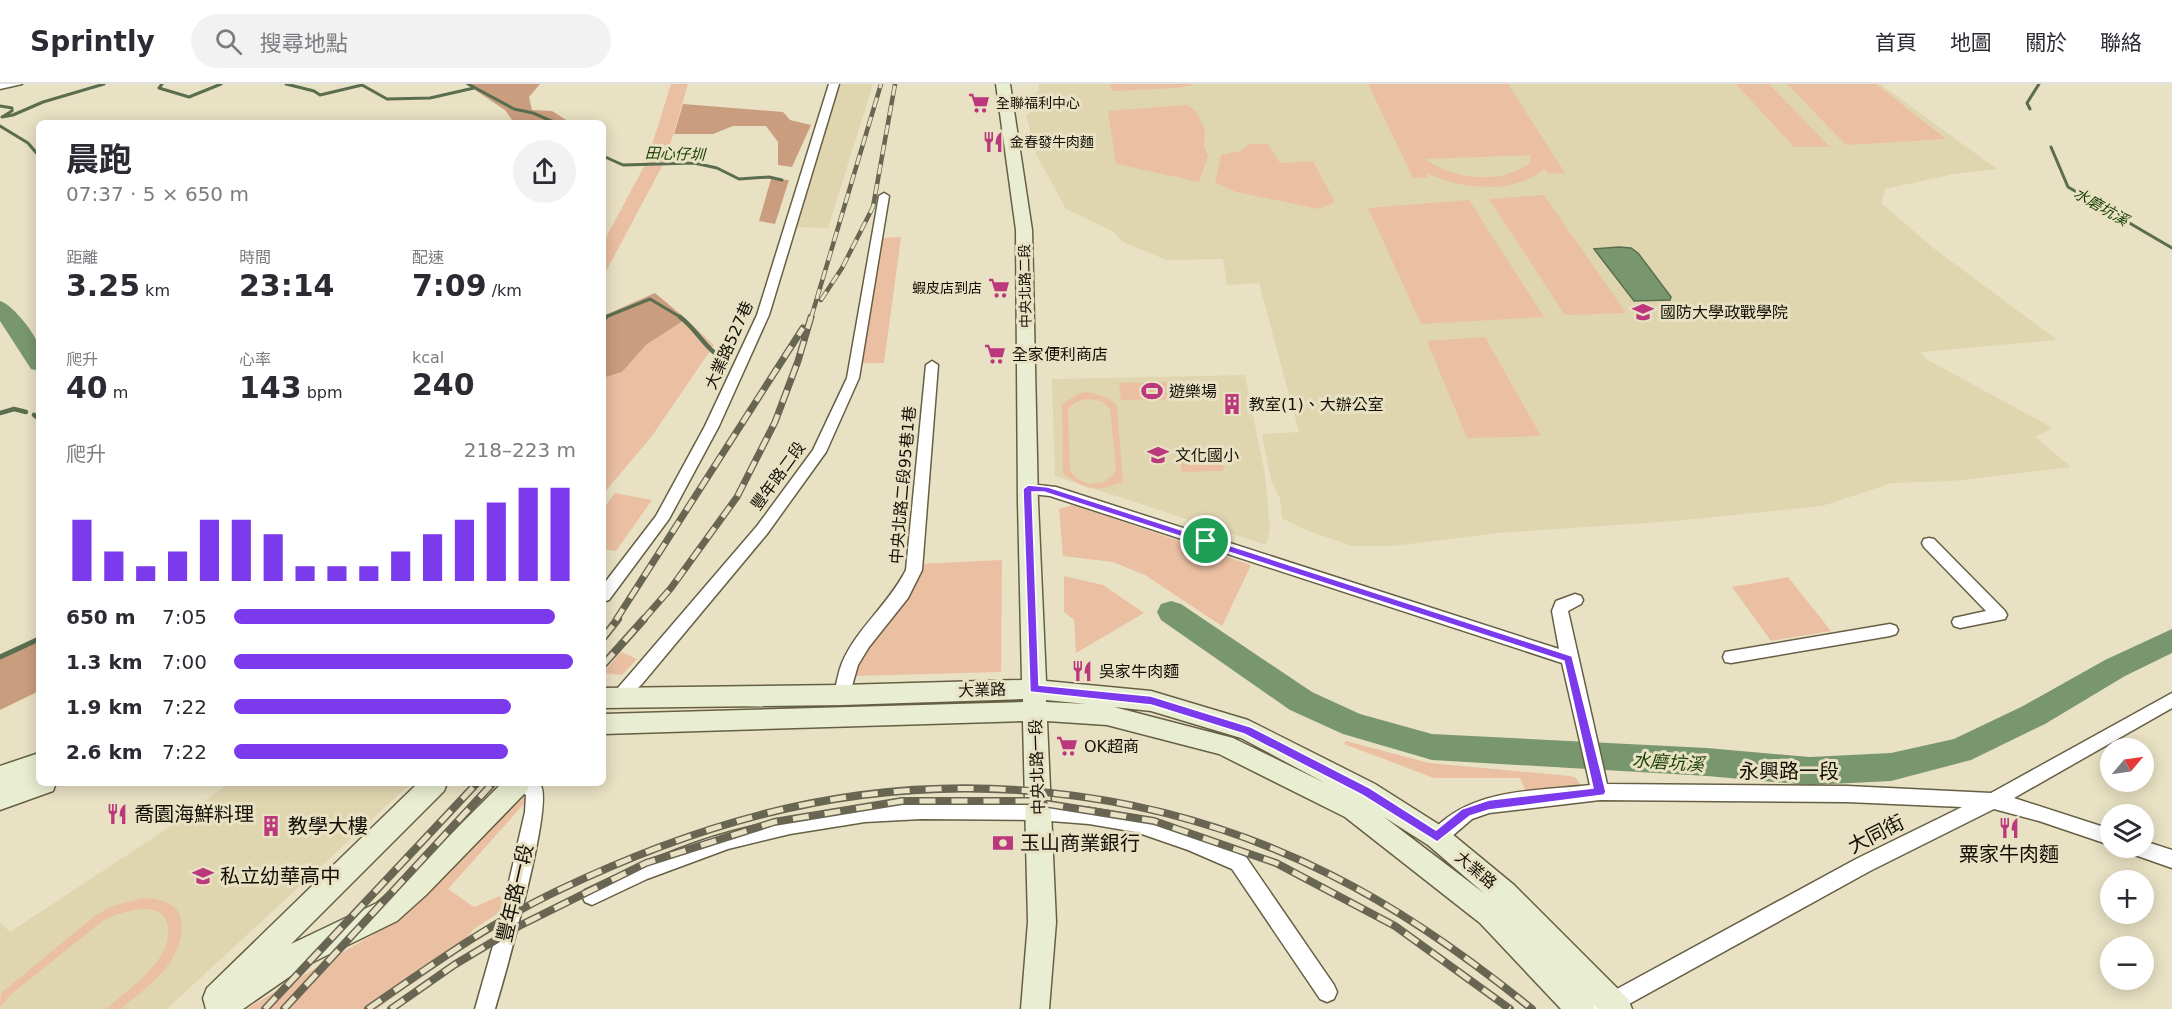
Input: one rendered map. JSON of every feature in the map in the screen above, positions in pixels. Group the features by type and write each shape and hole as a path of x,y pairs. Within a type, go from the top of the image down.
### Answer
{"street":[{"path":"0,86 17,84"},
{"name":"大業路527巷","path":"606,592 662,519 712,426 762,315 834,84"},
{"name":"中央北路二段","path":"1004,84 1024,230 1028,489"},
{"name":"豐年路二段","path":"608,700 636,679 762,530 819,452 853,378 884,196"},
{"name":"中央北路二段95巷1巷","path":"842,695 850,664 863,643 902,594 914,570 932,365"},
{"path":"1028,489 1051,491 1569,659"},
{"name":"中央北路一段","path":"1028,489 1042,922 1035,1009"},
{"path":"1929,543 1999,615 1960,622"},
{"path":"1575,600 1562,605 1560,611 1599,788"},
{"path":"1731,657 1890,630"},
{"name":"大業路","path":"608,700 842,695 1151,701 1248,730 1366,792 1437,837 1505,894 1610,1007"},
{"name":"大業路","path":"606,724 1034,700 1107,715 1224,745 1353,809 1490,914 1581,1009"},
{"name":"大同街","path":"1610,1007 1863,865 1993,801 2172,700"},
{"path":"0,777 36,765"},
{"path":"0,799 36,786"},
{"path":"206,1009 432,786"},
{"path":"220,1009 264,975 295,956 387,912 417,886 517,786"},
{"name":"豐年路一段","path":"485,1009 510,921 534,812 535,791 526,786"},
{"name":"永興路一段","path":"1437,837 1466,813 1489,805 1599,788 1847,794 1993,801 2039,813 2100,834"},
{"path":"592,896 641,873 728,841 790,826 865,814 921,812 1038,812 1089,816 1136,824 1192,843 1239,863 1327,992"},
{"path":"2154,853 2172,859"}],"shaded area":[{"path":"466,84 540,84 529,97 532,110 552,111 566,120 512,120 505,110"},
{"path":"671,84 688,84 666,159 606,271 606,237 647,161"},
{"path":"840,84 873,84 828,228 797,227"},
{"name":"國防大學政戰學院","path":"1039,84 1880,84 1997,169 1954,174 1885,189 1881,203 1932,247 2057,340 1921,352 1926,359 2053,428 2035,437 2071,467 1953,481 1892,483 1822,506 1675,521 1498,533 1393,546 1352,546 1303,529 1282,518 1280,499 1271,480 1262,434 1299,432 1259,283 1227,285 1223,259 1166,260 1123,242 1114,232 1066,209 1036,154 1026,115 1033,111 1032,95 1039,91"},
{"path":"1110,84 1193,85 1178,88 1112,91"},
{"path":"1368,84 1508,84 1565,173 1549,174 1544,169 1518,183 1487,187 1455,183 1426,173 1428,177 1413,178","holes":["1531,155 1530,163 1505,175 1478,177 1450,172 1425,159"]},
{"path":"1736,84 1769,84 1830,147 1794,147"},
{"path":"1787,84 1876,84 1946,139 1846,145"},
{"path":"683,104 783,112 790,120 811,125 792,167 778,165 778,142 766,126 733,126 713,134 674,134"},
{"path":"1187,105 1195,110 1205,130 1204,146 1208,156 1199,182 1116,164 1108,111"},
{"path":"1250,144 1268,144 1280,163 1313,161 1335,202 1319,209 1236,192 1215,183 1221,155 1241,151"},
{"path":"771,179 789,180 775,224 759,221"},
{"path":"1544,195 1626,313 1565,315 1489,199"},
{"path":"1469,200 1544,317 1421,324 1368,208"},
{"path":"901,237 884,363 861,363 881,238"},
{"path":"1631,248 1638,253 1671,297 1670,300 1634,301 1594,249"},
{"path":"655,293 686,319 646,345 622,372 606,377 606,315"},
{"path":"686,319 714,345 652,436 606,490 606,377 622,372 646,345"},
{"path":"1485,337 1541,436 1467,438 1427,341"},
{"name":"文化國小","path":"1245,375 1265,475 1270,528 1266,545 1055,476 1052,379"},
{"name":"遊樂場","path":"1183,382 1186,399 1121,400 1119,383"},
{"path":"1089,392 1108,398 1117,405 1123,483 1098,489 1076,482 1063,473 1062,404 1080,393","holes":["1088,399 1102,401 1110,409 1116,469 1114,474 1104,482 1089,484 1076,478 1070,471 1068,409 1076,402"]},
{"path":"1220,451 1224,471 1182,472 1179,452"},
{"path":"615,493 652,500 616,551 606,549 606,505"},
{"path":"1073,505 1251,565 1222,626 1145,575 1113,562 1063,556 1059,509"},
{"path":"1002,560 1001,672 853,676 917,564"},
{"path":"1064,576 1103,585 1144,613 1076,653 1074,620 1064,612"},
{"path":"1788,577 1831,631 1771,641 1732,587"},
{"path":"36,638 36,692 0,710 0,657"},
{"path":"621,652 637,659 622,675 606,673 606,670"},
{"path":"1346,741 1429,763 1570,776 1576,778 1581,786 1575,791 1525,790 1520,778 1434,778 1344,744"},
{"name":"私立幼華高中","path":"225,786 408,786 167,1009 0,1009 0,922 10,932 165,830"},
{"path":"520,795 530,797 448,889 474,907 500,896 507,908 475,928 455,950 377,1009 246,1009 381,930 507,802"},
{"path":"144,898 157,899 175,908 181,921 181,936 176,951 164,971 121,1009 106,1009 144,977 162,954 168,938 165,918 150,909 131,911 104,920 10,995 0,1008 1,993 96,915 112,906"}],"waterway":[{"path":"0,106 12,108 12,111 2,117 13,115 43,102 104,84"},
{"path":"162,84 159,88 189,97 221,84"},
{"path":"286,84 314,91 320,95 362,85 387,99 430,98 474,88"},
{"name":"田心仔圳","path":"468,84 514,109 533,113 549,120"},
{"name":"水磨坑溪","path":"2030,109 2027,103 2039,84"},
{"path":"0,126 28,143 36,152"},
{"name":"水磨坑溪","path":"2051,147 2068,187 2172,248"},
{"name":"田心仔圳","path":"606,157 623,165 694,163 717,168 739,179 769,177 782,180"},
{"path":"606,317 650,299 682,318"},
{"name":"水磨坑溪","path":"0,308 11,320 36,359"},
{"path":"680,317 708,347 727,360"},
{"path":"0,413 14,409 26,412"},
{"name":"水磨坑溪","path":"1171,612 1301,701 1354,725 1432,747 1707,762 1810,771 1891,767 1960,751 2034,715 2115,668 2172,640"},
{"path":"0,657 36,640"}],"railway":[{"path":"811,318 881,84"},
{"path":"821,300 842,268 873,207 895,84"},
{"path":"643,620 671,588 737,497 775,422 798,361 811,317"},
{"path":"616,620 803,328"},
{"path":"606,634 618,619"},
{"path":"606,662 644,619"},
{"path":"265,1009 474,786"},
{"path":"284,1009 490,786"},
{"path":"368,1009 460,946 508,917 557,891 657,848 734,822 832,800 905,791 978,789 1051,793 1123,804 1194,821 1264,845 1331,875 1384,904 1460,954 1532,1009"},
{"path":"391,1009 454,965 519,926 646,863 774,822 902,801 1029,801 1154,821 1276,863 1395,926 1510,1009"}],"place":[{"name":"全聯福利中心","path":"979,103"},
{"name":"金春發牛肉麵","path":"993,142"},
{"name":"蝦皮店到店","path":"999,288"},
{"name":"國防大學政戰學院","path":"1643,312"},
{"name":"全家便利商店","path":"995,354"},
{"name":"遊樂場","path":"1152,391"},
{"name":"教室(1)、大辦公室","path":"1232,404"},
{"name":"文化國小","path":"1158,455"},
{"name":"吳家牛肉麵","path":"1082,671"},
{"name":"OK超商","path":"1067,746"},
{"name":"喬園海鮮料理","path":"117,814"},
{"name":"教學大樓","path":"271,826"},
{"name":"粟家牛肉麵","path":"2009,828"},
{"name":"玉山商業銀行","path":"1003,843"},
{"name":"私立幼華高中","path":"203,876"}],"route":[{"path":"1028,489 1045,489 1206,541 1569,659 1600,792 1489,805 1466,813 1437,837 1366,792 1248,730 1151,701 1033,689 1028,489"}]}
